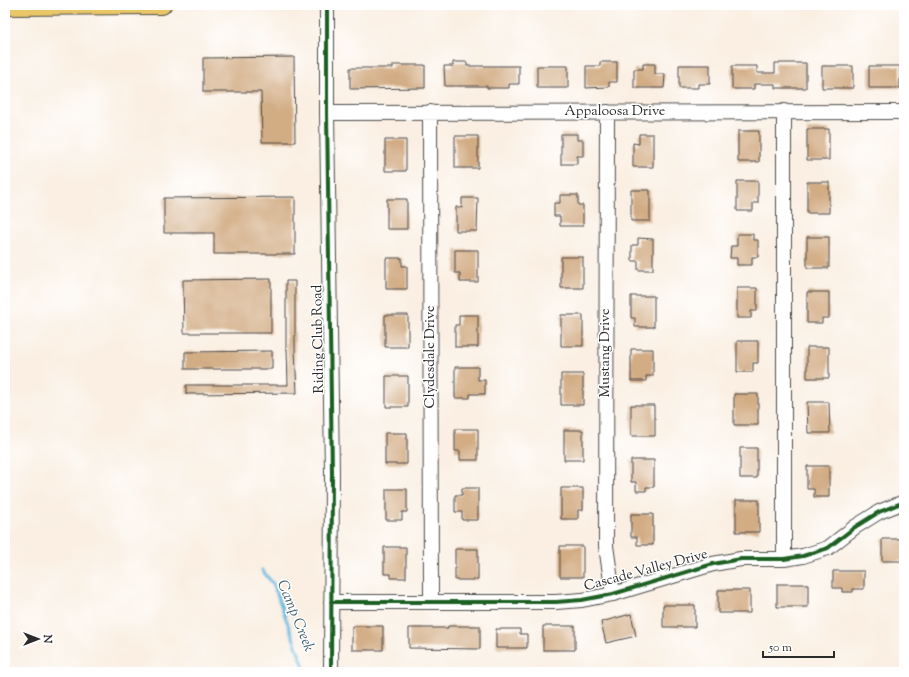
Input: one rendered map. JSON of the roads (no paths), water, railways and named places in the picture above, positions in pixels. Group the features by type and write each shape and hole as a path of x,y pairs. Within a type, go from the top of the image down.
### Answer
{"main road":[{"path":"5,6 162,5"}],"street":[{"name":"Riding Club Road","path":"327,5 332,473 331,672"},
{"name":"Appaloosa Drive","path":"327,113 784,111 904,112"},
{"path":"784,111 784,559"},
{"name":"Clydesdale Drive","path":"430,112 431,602"},
{"name":"Mustang Drive","path":"607,112 606,546 613,594"},
{"name":"Cascade Valley Drive","path":"331,602 556,602 582,600 613,594 713,564 741,559 784,559 803,556 828,548 855,527 879,512 904,502"}],"waterway":[{"name":"Camp Creek","path":"262,570 273,584 306,672"}]}
